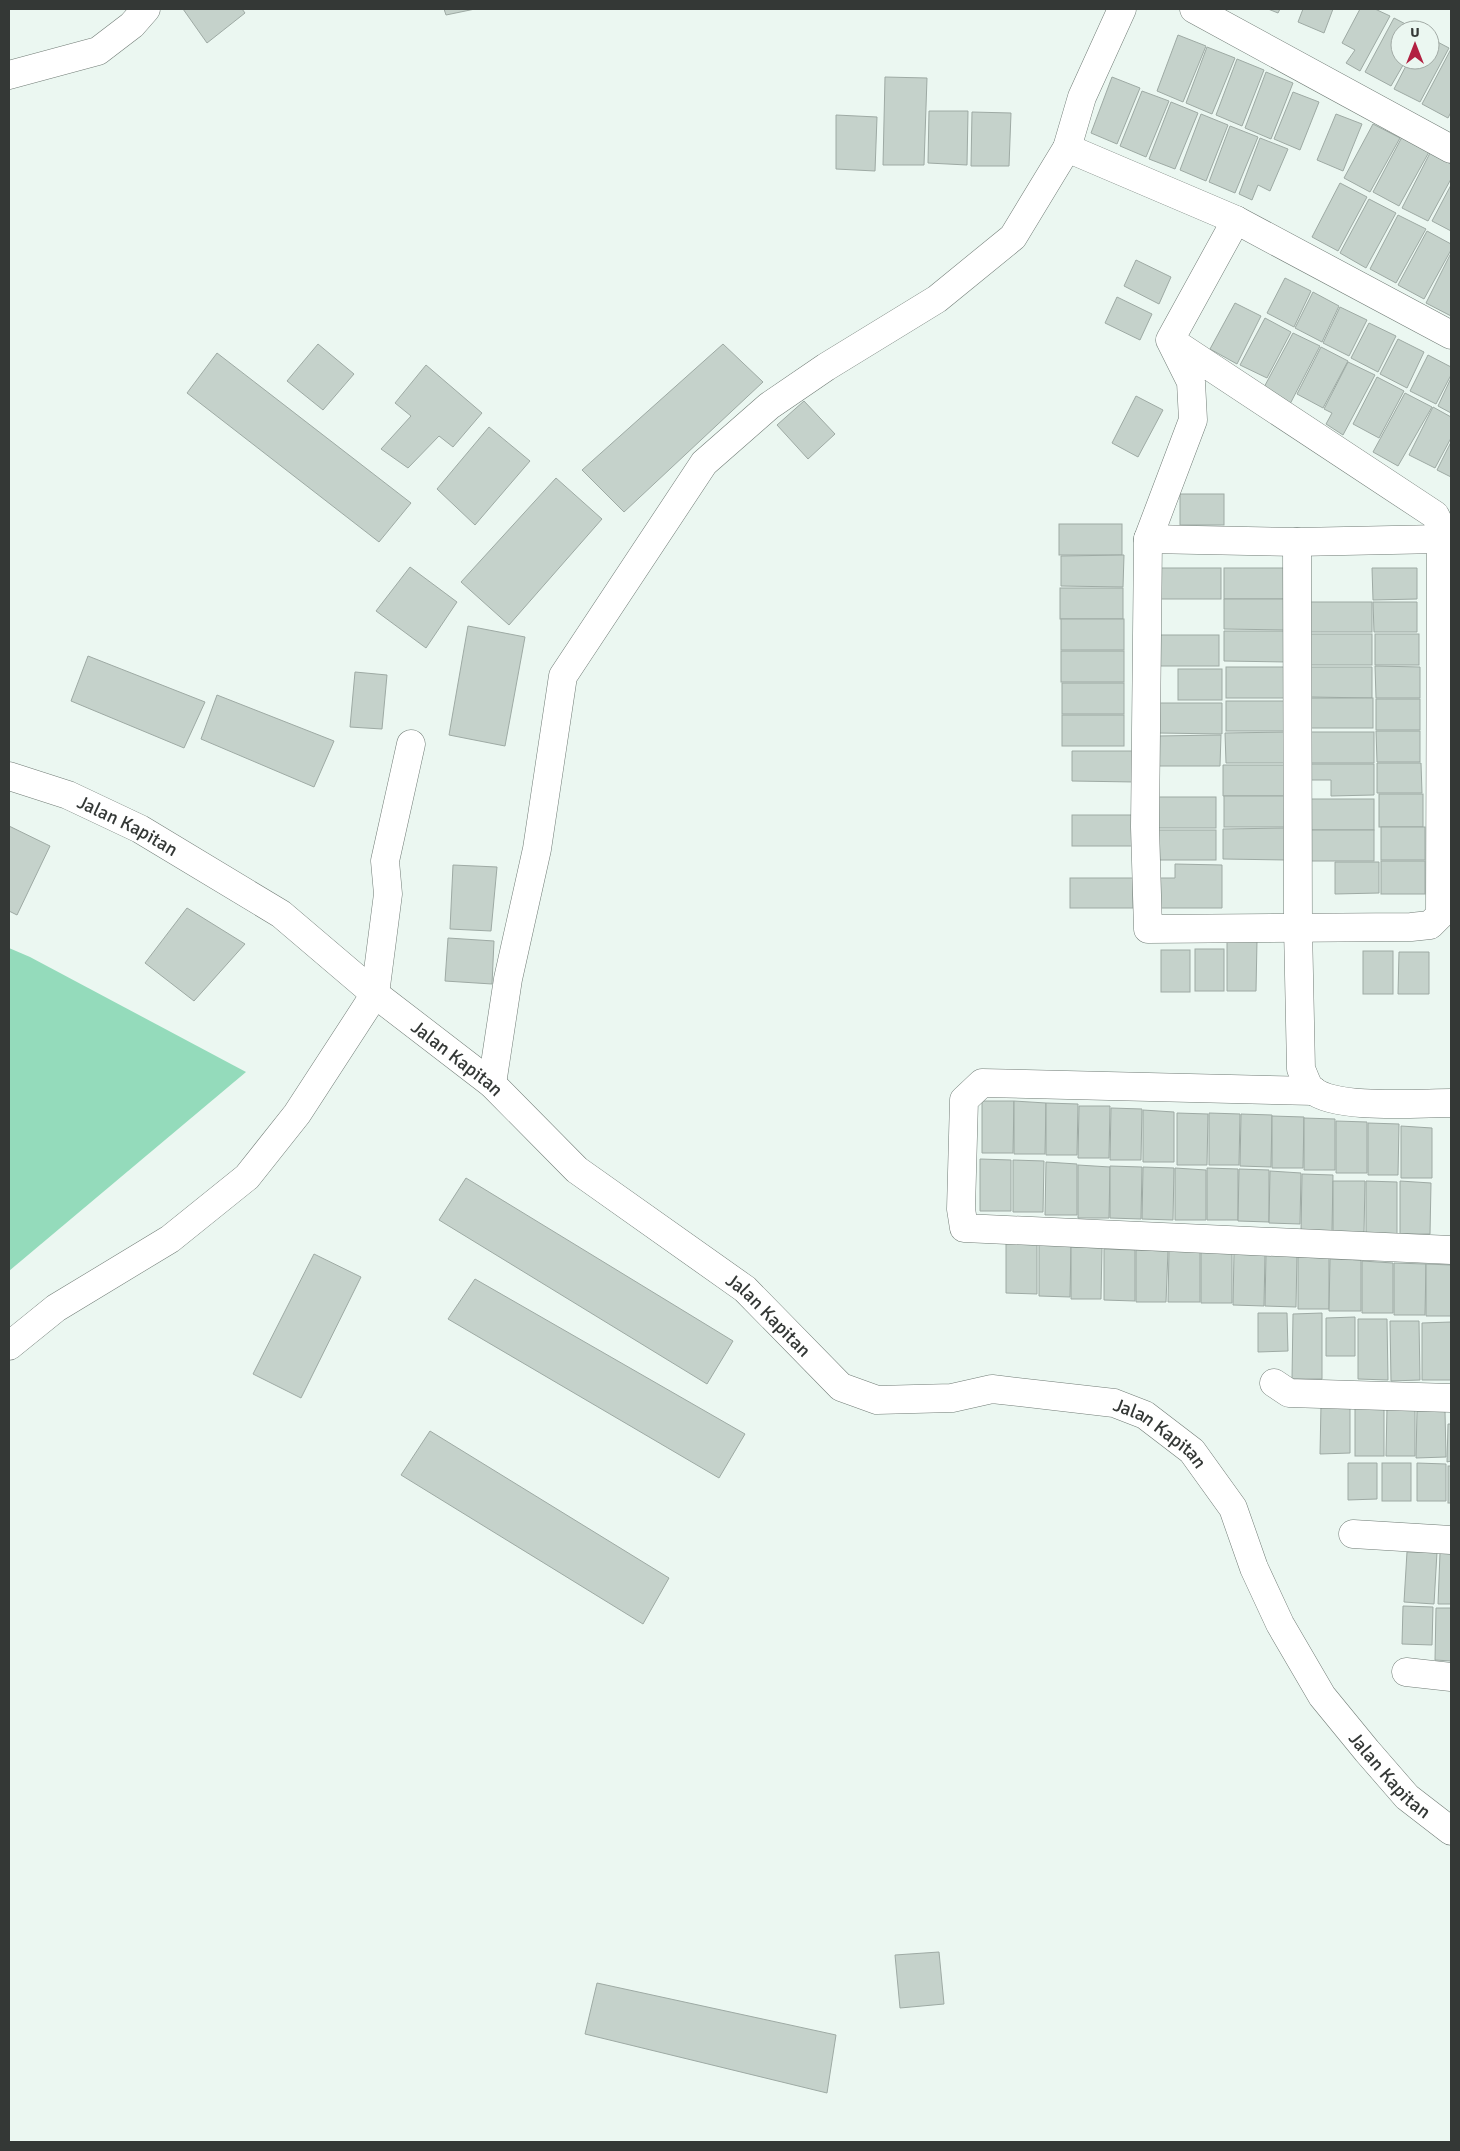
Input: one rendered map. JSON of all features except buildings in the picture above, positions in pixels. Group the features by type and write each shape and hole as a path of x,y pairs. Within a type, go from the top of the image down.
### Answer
{"street":[{"path":"9,75 98,51 132,25 146,9"},
{"path":"492,1084 508,979 537,849 552,739 564,676 704,463 769,406 826,367 937,299 1013,237 1067,148 1082,97 1122,9"},
{"path":"1194,9 1451,149"},
{"path":"1067,148 1236,220 1451,335"},
{"path":"1170,340 1236,220"},
{"path":"1170,340 1435,515 1441,527 1440,915 1430,925 1412,927 1148,928 1145,827 1148,539 1193,420 1191,382 1170,340"},
{"path":"1148,539 1297,542 1440,539"},
{"path":"1297,542 1298,927 1301,1070 1312,1090 1330,1099 1361,1103 1451,1103"},
{"path":"9,1346 56,1308 170,1239 248,1177 297,1114 375,994 388,894 385,861 411,744"},
{"name":"Jalan Kapitan","path":"9,776 68,795 140,829 281,914 375,994 492,1084 576,1170 745,1289 841,1387 876,1400 952,1398 992,1389 1114,1403 1145,1415 1192,1452 1233,1508 1254,1568 1280,1624 1322,1696 1366,1751 1407,1797 1451,1831"},
{"path":"1314,1091 982,1083 964,1100 960,1209 964,1228 1451,1250"},
{"path":"1274,1383 1289,1393 1451,1398"},
{"path":"1353,1534 1451,1540"},
{"path":"1406,1672 1451,1677"}],"green space":[{"path":"9,948 30,957 246,1072 9,1271"}]}
